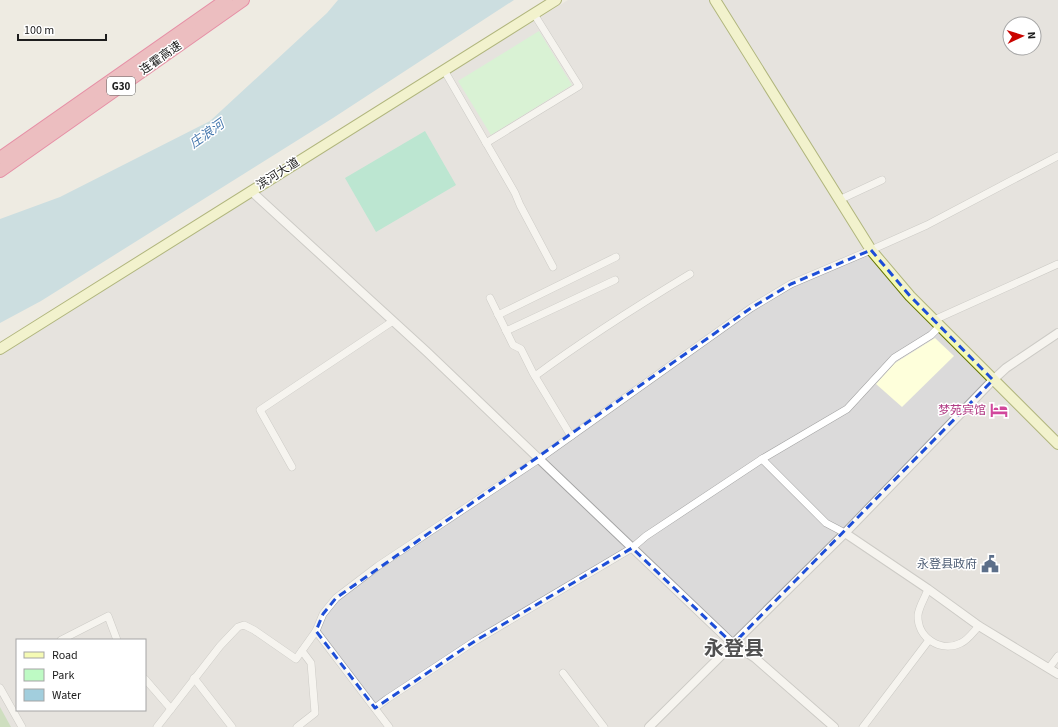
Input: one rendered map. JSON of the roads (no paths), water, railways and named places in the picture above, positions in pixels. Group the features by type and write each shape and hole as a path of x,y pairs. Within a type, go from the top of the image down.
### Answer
{"highway":[{"name":"连霍高速","path":"0,158 226,0"},
{"name":"连霍高速","path":"0,171 243,0"}],"main road":[{"name":"滨河大道","path":"0,348 556,0"},
{"path":"715,0 871,250 936,324 1058,444"}],"street":[{"path":"486,143 579,86 534,14"},
{"path":"444,70 515,193 520,206 553,268"},
{"path":"158,727 194,678 220,646 238,627 244,625 254,630 296,659 316,631 323,614 336,598 378,566 539,459 751,308 791,284 927,225 1058,156"},
{"path":"839,200 882,180"},
{"path":"251,191 393,321 733,644 755,658 834,727"},
{"path":"498,315 616,257"},
{"path":"375,708 475,641 632,548 646,536 762,459 846,409 894,358 931,334 936,324 1058,264"},
{"path":"535,376 565,353 613,321 690,274"},
{"path":"506,331 615,280"},
{"path":"490,298 513,345 521,349 535,376 571,436"},
{"path":"292,467 260,410 393,321"},
{"path":"649,727 845,533 993,380 1006,368 1058,333"},
{"path":"762,459 826,523 845,533 928,589 979,626 1058,674"},
{"path":"928,589 919,608 918,618 922,633 929,640 942,646 955,645 967,639 979,626"},
{"path":"64,639 108,616 117,639"},
{"path":"316,631 389,727"},
{"path":"863,727 929,640"},
{"path":"297,727 315,713 311,663 302,651"},
{"path":"1049,668 1058,656"},
{"path":"563,674 604,727"},
{"path":"194,678 232,727"},
{"path":"146,680 171,709"},
{"path":"0,688 14,706 22,727"}],"water":[{"name":"庄浪河","path":"338,0 514,0 333,118 41,301 0,323 0,219 60,197 210,121 327,13"}],"place":[{"name":"梦苑宾馆","path":"999,410"},
{"name":"永登县政府","path":"990,564"}],"district":[{"name":"永登县","path":"734,649"}]}
